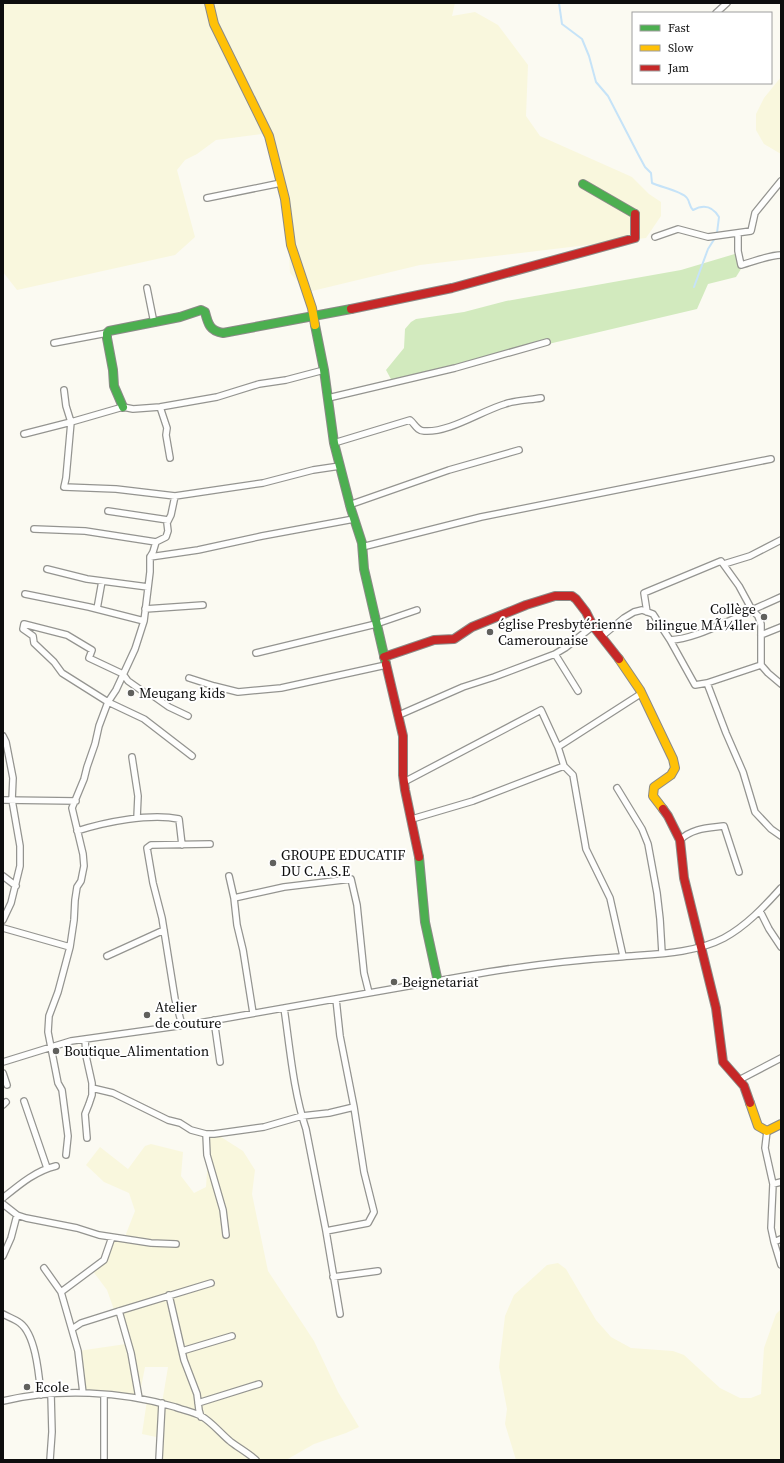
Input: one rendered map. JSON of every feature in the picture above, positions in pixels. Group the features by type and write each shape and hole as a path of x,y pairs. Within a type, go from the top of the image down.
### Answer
{"street":[{"path":"209,3 214,24 269,136 285,199 291,245 313,316 324,370 334,442 349,504 358,528 362,547 364,569 403,736 403,775 407,804 419,851 425,922 438,982"},
{"path":"717,12 727,3"},
{"path":"655,237 678,229 708,237 751,231 755,213 781,181"},
{"path":"207,198 281,183"},
{"path":"54,343 154,323 201,310 205,312 205,315 213,330 216,332 313,316 478,282 552,259 634,238 635,214 583,184"},
{"path":"738,233 740,265 764,259 772,255 781,254"},
{"path":"147,288 154,323"},
{"path":"107,333 114,386 123,407"},
{"path":"328,398 456,368 548,342"},
{"path":"24,434 123,407 133,410 160,407 218,396 264,382 286,380 324,370"},
{"path":"64,390 66,406 71,422 64,487 116,489 175,496 263,483 313,470 340,466"},
{"path":"334,442 410,420 417,429 423,431 438,430 506,404 542,398"},
{"path":"160,407 167,428 166,435 170,458"},
{"path":"349,504 449,470 519,450"},
{"path":"362,547 481,517 771,460"},
{"path":"34,529 85,531 156,542 166,537 168,520 171,515 175,496"},
{"path":"108,511 168,520"},
{"path":"150,557 198,550 262,536 354,519"},
{"path":"724,564 750,556 781,540"},
{"path":"66,1155 68,1136 62,1090 58,1083 48,1032 49,1016 58,992 70,947 75,900 84,866 83,854 72,808 76,801 108,702 116,690 135,649 144,622 150,572 150,557 156,542"},
{"path":"647,612 644,593 721,560 739,586 752,610 758,616 761,624 762,665 768,673 780,682"},
{"path":"46,569 86,579 148,587"},
{"path":"97,609 102,580"},
{"path":"25,594 97,609 144,622"},
{"path":"189,678 238,692 281,688 385,661 434,640 454,640 472,627 526,605 555,596 567,595 576,599 586,612 593,626 602,636 642,693 673,759 675,768 671,775 654,787 653,796 668,816 680,840 684,878 716,1008 723,1062 744,1086 758,1126 767,1131"},
{"path":"670,640 711,629 781,597"},
{"path":"145,609 203,605"},
{"path":"256,653 376,624 418,610"},
{"path":"602,636 624,618 634,612 642,610 653,614 670,640 695,685 707,683 762,665"},
{"path":"188,716 170,707 152,695 145,693 128,681 123,674 89,658 92,650 67,635 24,624 23,629 33,636 34,643 54,662 62,673 108,702 144,719 192,756"},
{"path":"399,715 463,687 555,654 593,626"},
{"path":"761,635 781,627"},
{"path":"555,654 578,691"},
{"path":"707,683 743,772 755,812 771,829 781,836"},
{"path":"558,748 642,693"},
{"path":"404,782 541,710 558,748 564,766 572,775 586,849 610,898 623,956"},
{"path":"3,736 6,742 13,778 12,800 20,854 20,866 16,886 10,908 3,920"},
{"path":"132,757 138,796 137,818"},
{"path":"412,819 473,801 564,766"},
{"path":"617,788 642,829 648,844 657,893 662,953"},
{"path":"3,800 76,801"},
{"path":"77,831 94,825 137,818 169,817 179,819 182,845"},
{"path":"680,840 685,835 696,829 724,826 739,872"},
{"path":"182,1025 171,978 164,930 147,848 151,845 210,844"},
{"path":"3,876 16,886"},
{"path":"229,876 234,898 236,925 243,950 253,1013"},
{"path":"234,898 284,887 351,879 356,905 364,973 369,993"},
{"path":"3,1062 71,1041 214,1020 519,967 662,953 701,946 722,939 733,933 760,911 781,888"},
{"path":"760,911 769,929 781,947"},
{"path":"3,928 70,947"},
{"path":"107,956 164,930"},
{"path":"326,1231 368,1222 374,1212 364,1172 354,1107 340,1036 336,999"},
{"path":"284,1008 292,1066 326,1231 340,1314"},
{"path":"214,1020 220,1062"},
{"path":"85,1039 86,1056 92,1088 92,1095 84,1114 87,1138"},
{"path":"739,1080 781,1058"},
{"path":"3,1072 7,1085"},
{"path":"92,1088 113,1093 168,1120 180,1123 192,1130 206,1134 264,1127 302,1116 329,1113 354,1107"},
{"path":"24,1101 47,1168"},
{"path":"767,1131 781,1124"},
{"path":"767,1131 765,1148 773,1184 771,1228 781,1265"},
{"path":"206,1134 206,1155 223,1210 226,1235"},
{"path":"3,1198 32,1176 47,1168 56,1166"},
{"path":"773,1184 781,1182"},
{"path":"3,1204 17,1215 32,1220 77,1228 99,1235 151,1243 176,1244"},
{"path":"3,1256 6,1242 17,1215"},
{"path":"61,1292 104,1260 112,1237"},
{"path":"774,1242 781,1239"},
{"path":"44,1268 61,1292 72,1329 80,1365 83,1393"},
{"path":"333,1277 378,1271"},
{"path":"72,1329 81,1323 211,1284"},
{"path":"169,1296 182,1351 202,1417"},
{"path":"119,1311 131,1353 139,1398"},
{"path":"3,1314 20,1322 28,1335 38,1365 41,1395"},
{"path":"182,1351 232,1336"},
{"path":"198,1403 259,1384"},
{"path":"3,1401 41,1395 83,1393 139,1398 162,1403 202,1417 256,1460"},
{"path":"50,1460 52,1432 51,1394"},
{"path":"104,1395 104,1460"},
{"path":"159,1460 162,1403"}],"shaded area":[{"path":"3,3 455,3 452,16 475,12 498,25 528,65 526,116 540,136 632,177 649,194 661,202 661,216 646,238 420,265 308,292 290,273 286,185 270,133 216,140 197,154 185,160 177,170 195,237 175,255 17,290 3,272"},
{"path":"781,77 781,154 764,144 756,130 756,114 764,98"},
{"path":"210,1130 243,1151 255,1170 252,1194 268,1271 314,1341 338,1392 359,1427 314,1444 286,1460 159,1460 161,1438 142,1434 147,1400 162,1403 168,1367 145,1367 139,1398 83,1393 78,1351 126,1344 107,1290 92,1270 104,1260 112,1237 124,1239 135,1211 129,1193 104,1182 86,1165 100,1147 128,1169 145,1146 151,1144 183,1152 181,1176 194,1193 206,1187"},
{"path":"558,1263 566,1269 596,1320 611,1337 631,1348 673,1351 684,1355 720,1388 740,1398 751,1398 761,1394 764,1348 776,1314 781,1309 781,1460 516,1460 505,1424 507,1409 499,1367 505,1316 514,1295 547,1265"}],"green space":[{"path":"738,253 741,269 736,277 708,284 697,309 392,381 386,370 404,348 405,329 416,319 464,312 506,301 681,270"}],"waterway":[{"path":"559,3 562,24 582,39 589,56 596,82 608,96 645,167 651,173 652,183 676,191 684,196 688,200 693,210 704,207 714,211 719,217 717,233"},
{"path":"694,287 708,249 715,238"}],"traffic: fast":[{"path":"583,184 635,214"},
{"path":"123,407 114,386 113,370 107,338 107,333 109,331 180,317 201,310 205,312 212,329 223,333 351,309"},
{"path":"315,325 324,370 334,443 351,509 362,543 364,569 386,664"},
{"path":"419,857 425,922 438,982"}],"traffic: slow":[{"path":"209,3 214,24 269,136 285,199 291,245 312,308 315,325"},
{"path":"619,659 640,690 673,759 675,768 671,775 654,787 653,796 663,809"},
{"path":"750,1103 758,1126 767,1131 781,1124"}],"traffic: jam":[{"path":"351,309 452,288 635,238 635,214"},
{"path":"384,657 434,640 454,639 472,627 526,605 555,596 572,596 586,612 593,626 619,659"},
{"path":"386,664 403,736 403,775 419,857"},
{"path":"663,809 680,840 684,878 716,1008 723,1062 744,1086 750,1103"}],"place":[{"name":"Collège bilingue MÃ¼ller","path":"764,617"},
{"name":"église Presbytérienne Camerounaise","path":"490,632"},
{"name":"Meugang kids","path":"131,693"},
{"name":"GROUPE EDUCATIF DU C.A.S.E","path":"273,863"},
{"name":"Beignetariat","path":"394,982"},
{"name":"Atelier de couture","path":"147,1015"},
{"name":"Boutique_Alimentation","path":"56,1051"},
{"name":"Ecole","path":"27,1387"}]}
